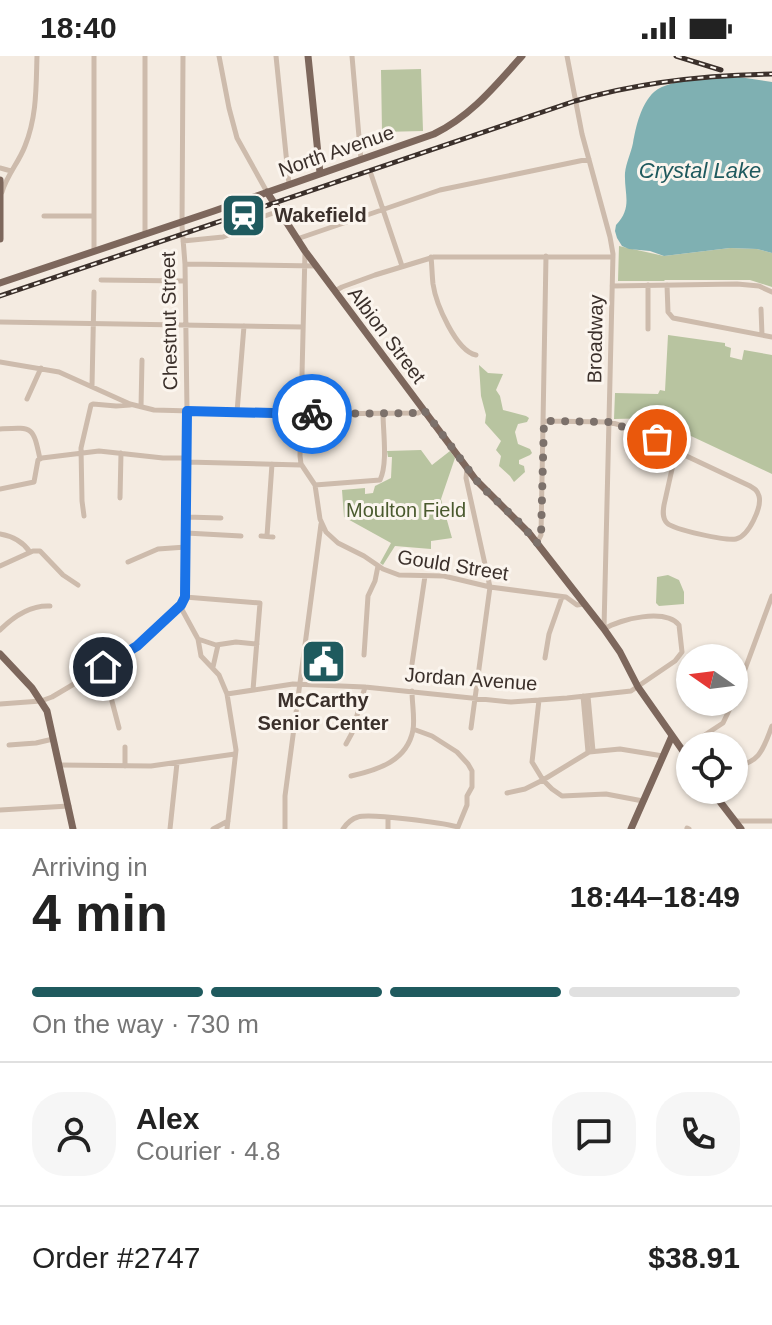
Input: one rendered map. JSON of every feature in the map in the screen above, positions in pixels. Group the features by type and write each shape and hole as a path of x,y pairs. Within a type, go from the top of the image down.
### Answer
{"main road":[{"path":"308,56 320,173"},
{"name":"North Avenue","path":"3,280 434,134 475,107 522,56"},
{"path":"0,180 0,239"},
{"name":"Albion Street","path":"267,192 305,251 468,468 485,490 522,525 604,629 638,687 676,742"},
{"path":"0,654 32,688 49,716 73,829"},
{"path":"631,829 672,736"},
{"path":"721,804 736,826"}],"street":[{"path":"1,193 26,143 34,116 37,56"},
{"path":"94,56 94,251"},
{"path":"145,56 145,234"},
{"name":"Chestnut Street","path":"41,701 137,646 180,606 185,597 187,411 183,56"},
{"name":"Albion Street","path":"219,56 237,138 267,192"},
{"path":"276,56 289,184"},
{"path":"352,56 361,160"},
{"name":"Broadway","path":"567,56 579,121 613,257 604,629"},
{"path":"297,239 437,190 589,159"},
{"path":"0,168 11,171"},
{"path":"371,174 402,266"},
{"path":"183,241 228,235 279,211"},
{"path":"44,216 94,216"},
{"path":"40,459 99,451 186,460 302,465 305,251"},
{"path":"537,543 541,536 546,256"},
{"path":"335,291 431,257 613,257"},
{"path":"431,257 434,288 451,331 467,353 476,355"},
{"path":"185,264 316,266"},
{"path":"101,280 185,281"},
{"path":"612,286 744,284 772,292"},
{"path":"648,285 648,329"},
{"path":"667,285 668,312 672,317 772,337"},
{"path":"92,386 94,292"},
{"path":"761,309 762,335"},
{"path":"0,322 303,327"},
{"path":"237,412 244,326"},
{"path":"141,407 142,360"},
{"path":"0,362 59,372 130,404 158,410 301,414 418,413 424,410"},
{"path":"27,399 41,368"},
{"path":"84,516 81,453 91,404 130,404"},
{"path":"315,485 380,480 383,476 383,413"},
{"path":"544,421 609,422 657,439 750,486 759,497 745,534 737,539 725,538 674,527 666,522 664,505 676,451"},
{"path":"0,429 32,431 40,459 34,482 0,489"},
{"path":"120,498 121,453"},
{"path":"267,536 272,464"},
{"name":"Gould Street","path":"302,465 315,485 321,523 326,532 334,540 389,572 403,576 447,577 490,587 564,597 577,605 584,604"},
{"path":"468,468 466,478 490,587 471,728"},
{"path":"186,517 221,518"},
{"path":"285,829 285,796 321,523"},
{"path":"186,533 241,536"},
{"path":"0,534 20,542 30,552"},
{"path":"318,538 334,540"},
{"path":"128,562 158,549 186,547"},
{"path":"0,566 30,552 42,551 63,575 78,585"},
{"path":"364,655 368,596 378,565"},
{"path":"375,581 389,572"},
{"path":"412,664 425,576"},
{"path":"545,658 549,634 564,597 573,590"},
{"path":"748,660 772,596"},
{"path":"185,597 259,602 253,690"},
{"path":"0,630 20,614 40,606 50,606"},
{"path":"180,606 198,639 200,654 220,677 227,694 235,754 227,829"},
{"path":"604,629 641,617 661,616 676,620 682,652 675,661 638,687"},
{"path":"198,639 218,645 236,642 257,644"},
{"path":"213,667 218,645"},
{"path":"103,667 119,728"},
{"name":"Jordan Avenue","path":"227,694 299,684 365,687 511,702 630,691 638,687"},
{"path":"346,744 352,735 365,687"},
{"path":"351,776 378,769 396,759 407,744 413,729 412,691"},
{"path":"586,696 590,752"},
{"path":"539,700 532,762 552,789 562,796 606,794 643,801"},
{"path":"0,704 41,701"},
{"path":"709,732 723,723 726,716"},
{"path":"748,764 762,751 772,726"},
{"path":"343,829 359,817 445,824 458,828 473,784 470,767 440,740 413,729"},
{"path":"9,745 54,738"},
{"path":"125,747 125,766"},
{"path":"507,793 525,789 590,752 620,749 663,756"},
{"path":"762,751 769,755"},
{"path":"59,765 177,763 235,754"},
{"path":"170,829 177,763"},
{"path":"0,810 69,806"},
{"path":"388,818 388,829"},
{"path":"213,829 228,821"},
{"path":"736,826 772,821"}],"green space":[{"path":"421,69 423,131 382,132 381,70"},
{"path":"619,246 664,256 730,248 772,253 772,287 750,280 618,281"},
{"path":"668,335 725,343 731,348 730,357 742,360 744,350 772,355 772,474 659,421 659,418 614,419 615,393 658,394 660,390 665,391"},
{"path":"479,365 488,373 503,374 496,390 503,410 529,418 527,422 518,424 515,432 518,444 532,453 519,460 525,472 514,482 499,466 501,456 496,450 501,441 485,423"},
{"name":"Moulton Field","path":"421,450 432,465 450,451 455,458 441,499 452,538 431,541 431,549 395,546 383,565 380,563 391,543 344,517 342,490 365,488 365,494 373,493 375,486 391,478 392,457 388,457 387,451"},
{"path":"668,575 679,580 684,592 684,604 659,606 656,603 657,577"}],"water":[{"name":"Crystal Lake","path":"739,77 772,82 772,253 730,248 664,256 622,246 615,231 626,206 626,169 640,116 649,97 672,83"}],"railway":[{"path":"676,56 721,70"},
{"path":"0,296 575,101 672,81 772,74"}],"way so far":[{"path":"312,414 418,413 424,410 480,485 537,543 541,536 544,421 609,422 657,439"}],"place":[{"name":"Wakefield","path":"243,215"},
{"name":"McCarthy Senior Center","path":"323,661"}],"route":[{"path":"103,667 140,643 181,605 185,597 187,411 312,414"}]}
